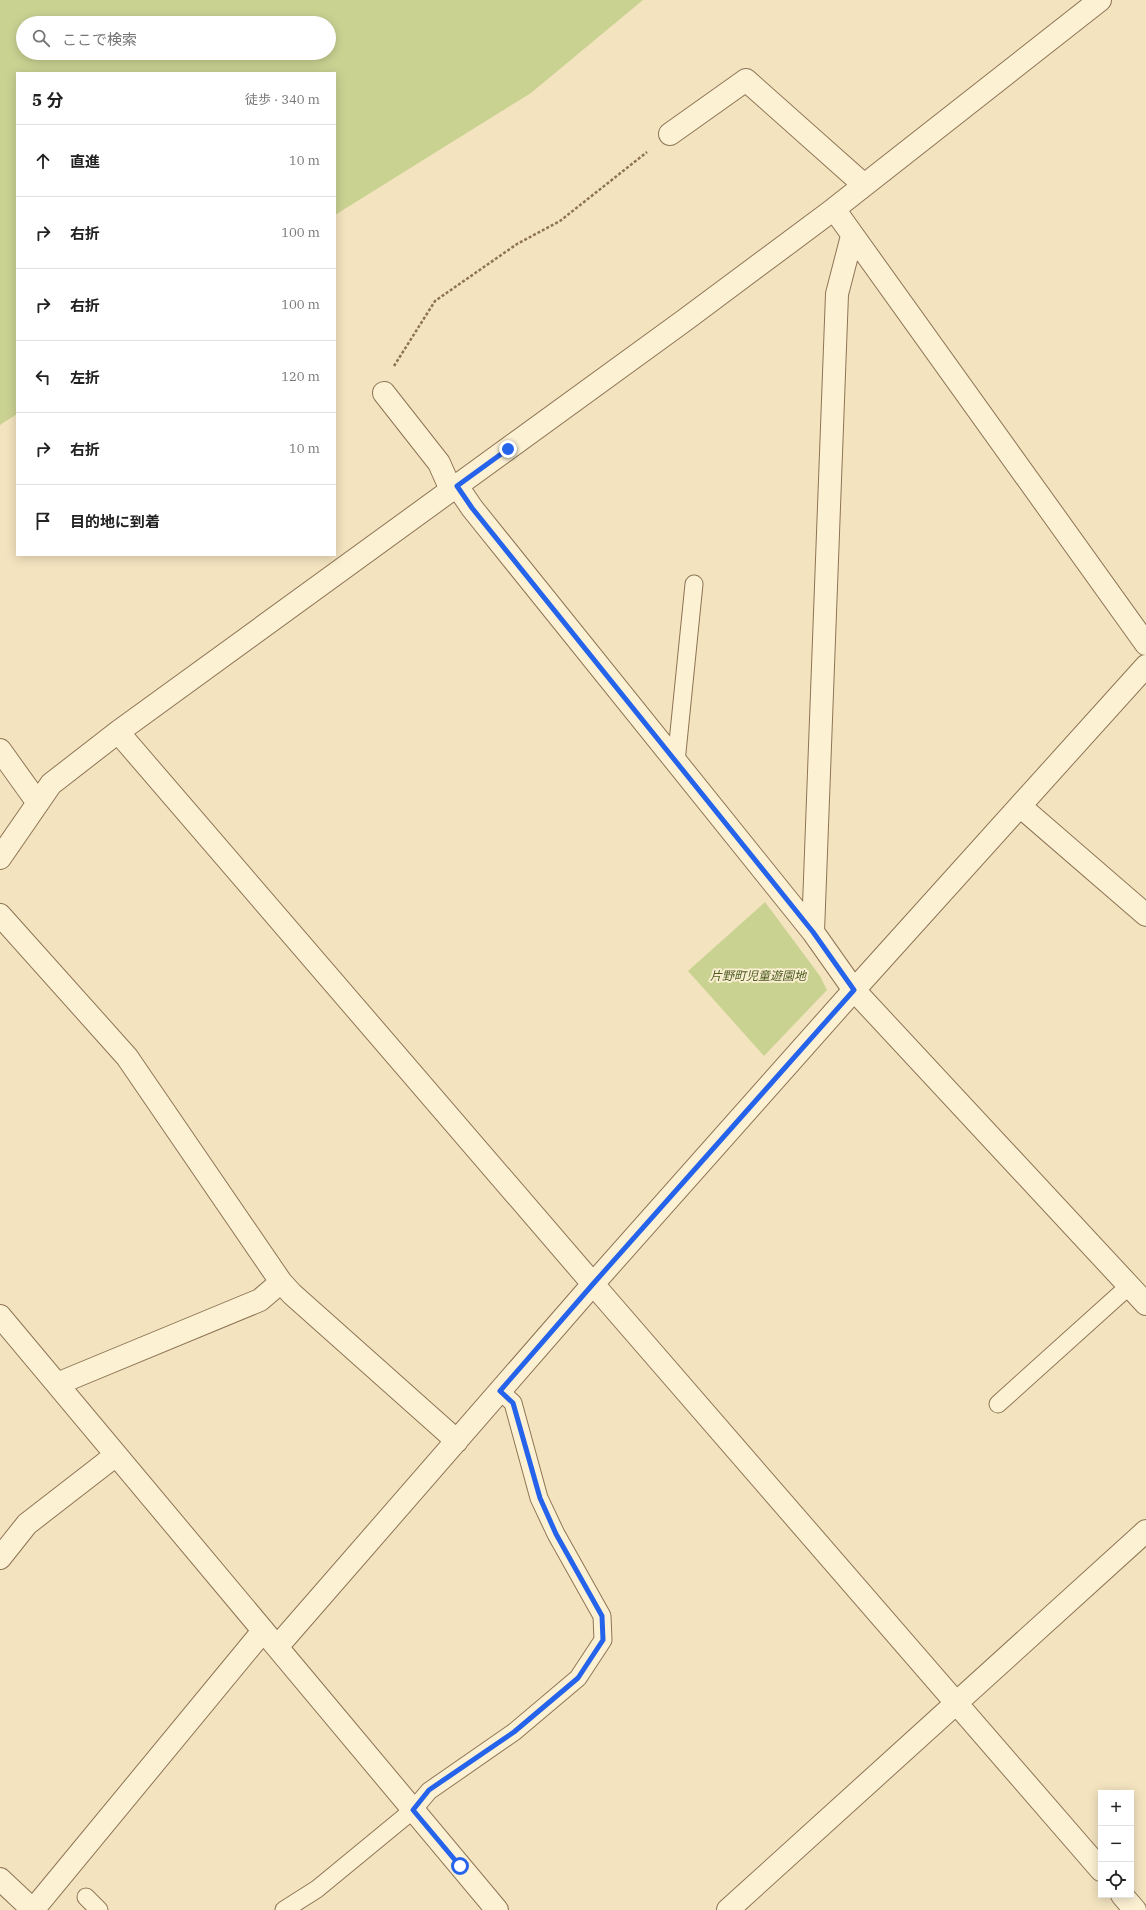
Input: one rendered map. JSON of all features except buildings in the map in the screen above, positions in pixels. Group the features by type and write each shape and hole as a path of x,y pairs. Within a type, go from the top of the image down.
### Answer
{"street":[{"path":"0,858 51,784 118,732 685,320 834,209 1100,0"},
{"path":"670,134 746,80 864,185"},
{"path":"834,209 1146,644"},
{"path":"813,932 837,294 852,236"},
{"path":"384,393 439,463 454,488 477,514 813,932 854,990 1146,1304"},
{"path":"277,1647 593,1284 854,990 1145,668"},
{"path":"118,732 593,1284 1098,1867"},
{"path":"0,750 38,803"},
{"path":"1020,806 1146,916"},
{"path":"0,914 127,1056 281,1282 292,1294 457,1441"},
{"path":"57,1384 260,1300 281,1282"},
{"path":"0,1316 496,1910"},
{"path":"0,1558 27,1524 116,1455"},
{"path":"728,1910 1146,1531"},
{"path":"0,1879 33,1910 263,1631"},
{"path":"1125,1898 1135,1910"}],"lane":[{"path":"676,762 694,584"},
{"path":"998,1404 1129,1286"},
{"path":"284,1910 317,1889 413,1810 429,1790 514,1732 578,1678 603,1640 602,1616 556,1534 543,1505 513,1403 500,1391"},
{"path":"86,1897 99,1910"}],"path":[{"path":"384,393 382,385 434,301 517,244 560,221 670,134"}],"green space":[{"path":"0,0 643,0 531,93 336,214 336,72 16,72 16,415 0,425"},
{"name":"片野町児童遊園地","path":"765,902 820,976 827,990 764,1056 688,971"}],"route":[{"path":"460,1866 413,1810 429,1790 514,1732 578,1678 603,1640 602,1616 556,1534 545,1510 540,1498 513,1403 500,1391 854,990 813,932 472,508 457,486 508,449"}]}
